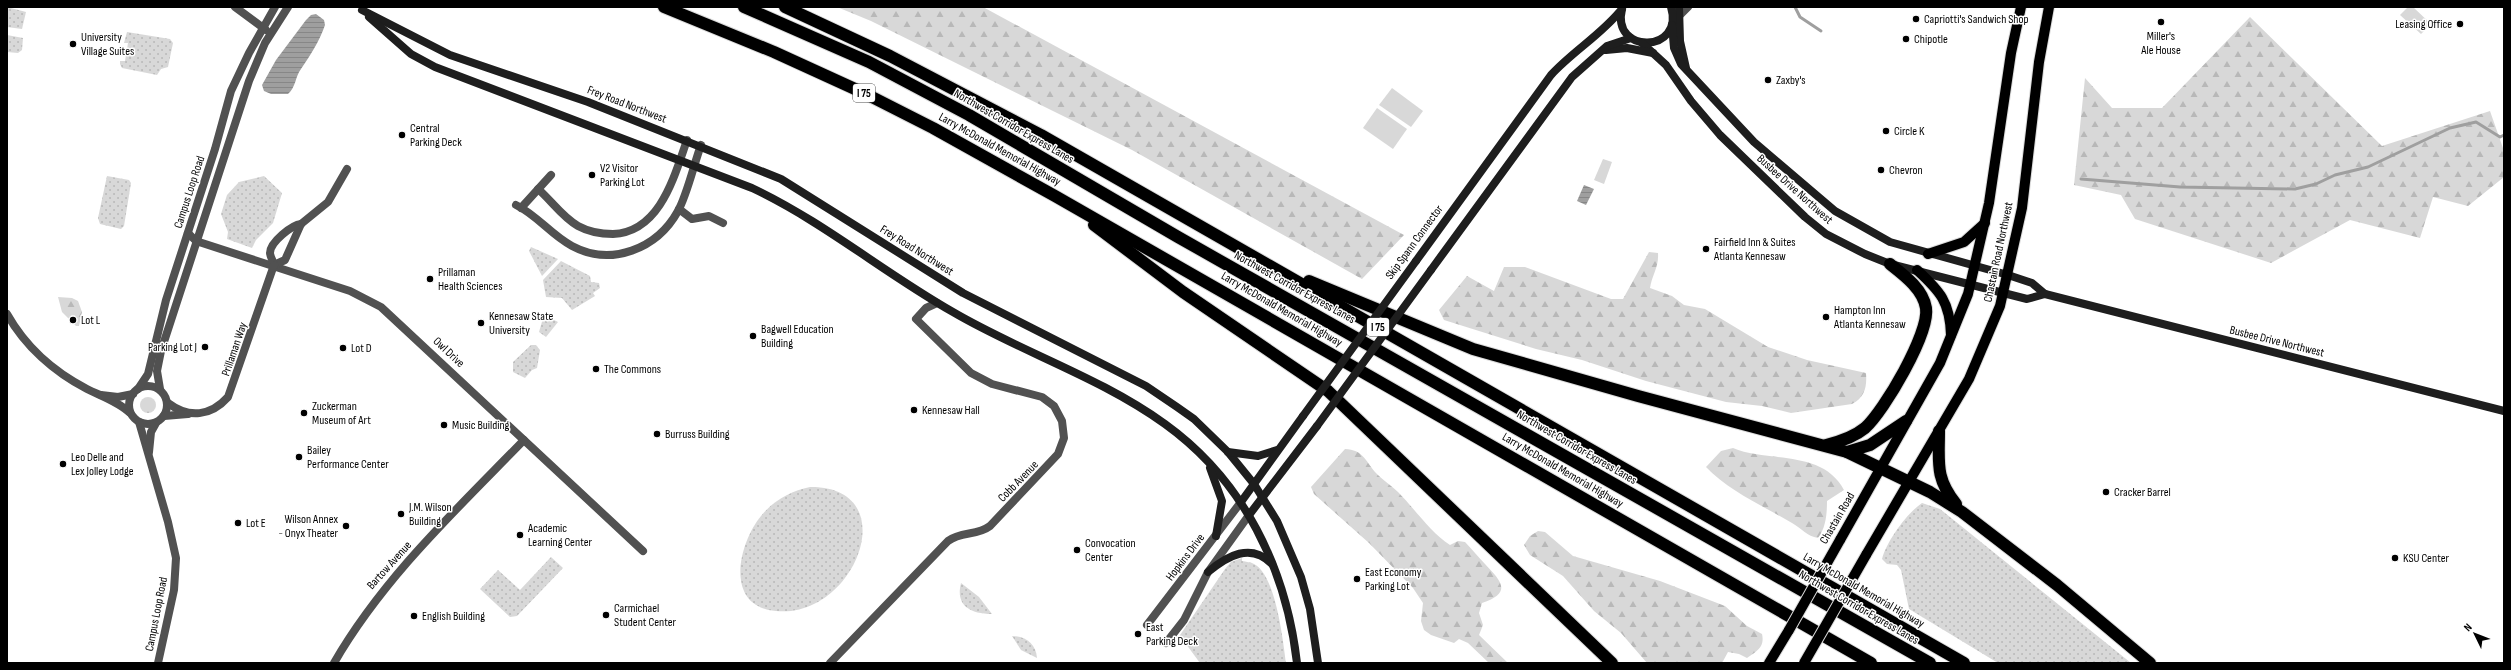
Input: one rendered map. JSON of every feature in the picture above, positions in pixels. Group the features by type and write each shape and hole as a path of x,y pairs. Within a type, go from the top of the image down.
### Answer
{"highway":[{"name":"Larry McDonald Memorial Highway","path":"664,7 774,52 866,94 933,128 1055,196 1872,663"},
{"name":"Northwest Corridor Express Lanes","path":"744,7 869,62 970,115 1178,237 1930,663"},
{"name":"Larry McDonald Memorial Highway","path":"784,7 890,56 987,106 1277,269 1964,663"},
{"path":"1055,196 1183,292 1328,391 1612,663"},
{"path":"1824,445 1846,439 1863,430 1873,420 1888,398 1923,333 1926,320 1926,306 1921,295 1906,276 1890,264"},
{"path":"1277,269 1352,298 1422,330 1473,349 1638,396 1847,452 1930,492 1962,512 2057,585 2150,663"},
{"path":"1847,452 1870,445 1906,421"},
{"path":"1939,431 1937,463 1939,475 1949,495 1962,512"}],"main road":[{"name":"Chastain Road Northwest","path":"1880,469 1951,339 1971,285 1986,222 2011,53 2021,7"},
{"name":"Chastain Road Northwest","path":"1909,482 1982,352 2004,293 2022,208 2039,62 2049,7"},
{"path":"1928,254 1964,242 1986,222"},
{"path":"1916,270 1942,296 1949,314 1951,339"},
{"name":"Chastain Road","path":"1769,663 1880,469"},
{"path":"1804,663 1909,482"}],"street":[{"path":"235,7 271,33"},
{"name":"Campus Loop Road","path":"135,391 148,374 164,307 215,149 231,91 262,27 275,7"},
{"name":"Campus Loop Road","path":"160,389 157,371 161,351 242,98 256,62 271,33 288,7"},
{"name":"Busbee Drive Northwest","path":"1671,7 1675,54 1681,64 1738,127 1829,207 1855,224 1890,242 2032,283 2045,294 2504,411"},
{"path":"1679,7 1680,41 1686,69"},
{"path":"1642,43 1660,40 1672,24 1688,7"},
{"name":"Frey Road Northwest","path":"360,8 450,55 588,102 701,145 781,178 963,293 1146,386 1194,419 1228,452 1264,499 1284,535 1301,577 1310,609 1318,663"},
{"name":"Frey Road Northwest","path":"360,8 411,54 435,67 752,188 793,208 937,304 1146,412 1181,436 1206,460 1241,502 1249,516 1275,567 1291,621 1297,663"},
{"path":"1166,643 1187,614 1208,572 1300,450 1561,91 1576,73 1599,53 1614,42 1631,38 1621,22 1620,8"},
{"name":"Skip Spann Connector","path":"1241,502 1545,83 1569,57 1600,33 1614,18 1620,8"},
{"name":"Busbee Drive Northwest","path":"1631,38 1642,43 1654,53 1720,135 1805,217 1845,244 1890,264 1953,278 1971,285 2027,299 2045,294"},
{"path":"1599,53 1621,48 1654,53"},
{"path":"538,189 567,217 583,228 603,234 624,232 640,226 655,211 688,140"},
{"path":"551,175 538,189 518,206 573,246 592,254 608,255 627,253 652,241 671,223 679,209 701,145"},
{"path":"301,224 295,224 271,249 270,253 274,265 286,260 301,224 328,202 347,169"},
{"path":"679,209 692,219 709,216 723,223"},
{"path":"188,233 196,241"},
{"name":"Owl Drive","path":"196,241 274,265 310,280 350,291 381,307 643,551"},
{"name":"Prillaman Way","path":"164,416 211,411 225,401 232,392 274,265"},
{"name":"Cobb Avenue","path":"830,663 948,541 960,534 982,531 990,526 1054,461 1063,444 1062,421 1050,402 1038,395 1000,387 978,377 916,319 926,308 937,304"},
{"path":"7,314 21,336 51,366 74,382 101,395 130,413 139,422 148,425 156,423 164,416 168,403"},
{"path":"101,395 118,397 148,386 160,389 168,403 188,414"},
{"path":"130,413 129,403 135,391"},
{"name":"Campus Loop Road","path":"139,422 149,452 176,558 174,590 158,663"},
{"name":"Campus Loop Road","path":"149,452 151,432 156,423"},
{"name":"Bartow Avenue","path":"334,663 352,632 392,578 524,440"},
{"path":"1228,452 1258,456 1280,448"},
{"path":"1206,460 1216,480 1222,501 1216,536"},
{"name":"Hopkins Drive","path":"1148,625 1241,502"},
{"path":"1208,572 1229,557 1246,552 1262,556 1275,567"}],"green space":[{"path":"7,7 26,12 22,29 7,27"},
{"path":"837,7 983,7 1404,235 1362,279 1132,150 871,21"},
{"path":"2408,7 2413,7 2431,24 2421,34 2400,15"},
{"path":"2250,17 2382,146 2490,111 2504,151 2504,177 2468,206 2433,197 2420,238 2350,220 2271,263 2135,219 2121,195 2074,185 2085,78 2112,108 2162,108"},
{"path":"127,32 170,39 173,43 168,67 161,69 157,75 122,68 120,61 125,61 128,43 124,43"},
{"path":"7,35 23,38 22,50 18,53 7,52"},
{"path":"1392,88 1423,111 1411,127 1379,105"},
{"path":"1377,108 1407,129 1393,149 1363,128"},
{"path":"1603,159 1612,162 1604,184 1594,180"},
{"path":"107,176 129,180 131,183 124,226 121,229 100,224 98,218"},
{"path":"264,176 282,193 273,223 256,240 252,248 227,239 228,232 221,214 227,195 239,182"},
{"path":"531,247 558,259 542,276 529,251"},
{"path":"1649,252 1658,253 1657,263 1650,288 1672,296 1684,305 1705,309 1768,347 1807,360 1866,373 1866,383 1860,398 1852,404 1791,413 1762,406 1726,402 1646,381 1582,360 1536,349 1444,320 1439,310 1467,276 1494,291 1504,267 1525,267 1611,299 1623,299"},
{"path":"561,261 590,276 591,282 599,283 600,288 593,293 595,296 572,310 562,298 546,297 543,280"},
{"path":"58,297 72,298 78,301 82,312 79,326 76,326 62,312"},
{"path":"544,315 558,322 546,337 539,332"},
{"path":"531,345 536,345 540,350 537,368 532,370 525,378 513,372 513,362"},
{"path":"145,397 151,397 156,402 154,411 151,413 145,413 140,408 140,402"},
{"path":"1733,448 1808,463 1822,468 1834,477 1844,490 1827,501 1824,525 1818,538 1808,534 1792,523 1736,491 1715,476 1706,467 1721,451"},
{"path":"1345,449 1356,451 1363,456 1377,475 1398,492 1429,527 1443,540 1450,545 1458,541 1465,542 1496,576 1501,586 1501,591 1492,599 1482,603 1479,613 1483,625 1479,635 1508,663 1489,663 1468,643 1459,639 1454,643 1431,635 1424,630 1421,621 1423,603 1413,588 1369,543 1314,494 1311,487"},
{"path":"810,487 839,492 856,507 863,528 859,552 847,575 829,595 804,608 776,611 759,607 748,598 742,587 740,572 746,542 761,516 771,505 796,491"},
{"path":"1922,503 1940,509 2131,663 1998,663 1909,609 1901,570 1897,565 1887,564 1882,559 1888,544 1898,528"},
{"path":"1538,531 1545,532 1573,556 1660,581 1725,606 1747,626 1762,634 1763,638 1761,645 1757,651 1747,658 1739,654 1728,652 1722,663 1647,663 1621,633 1594,611 1563,576 1530,555 1524,545 1530,536"},
{"path":"551,557 563,568 517,616 510,617 480,589 498,570 520,590"},
{"path":"1242,558 1242,561 1253,563 1262,571 1268,581 1277,609 1286,663 1200,663 1186,644 1178,638 1225,569 1231,562"},
{"path":"961,583 979,597 992,614 984,614 966,607 960,598"},
{"path":"1012,636 1026,639 1035,649 1037,658 1021,650"}],"shaded area":[{"path":"316,14 324,20 325,25 314,48 299,72 291,91 288,94 271,94 264,91 262,85 276,60 306,20 311,15"},
{"path":"1584,185 1594,189 1586,205 1577,201"}],"waterway":[{"path":"1795,7 1800,17 1821,31"},
{"path":"2081,179 2180,187 2295,189 2316,184 2335,175 2368,167 2450,128 2476,122 2500,137 2504,135"}],"place":[{"name":"Capriotti's Sandwich Shop","path":"1916,19"},
{"name":"Miller's Ale House","path":"2161,22"},
{"name":"Leasing Office","path":"2460,24"},
{"name":"Chipotle","path":"1906,39"},
{"name":"University Village Suites","path":"73,44"},
{"name":"Zaxby's","path":"1768,80"},
{"name":"Circle K","path":"1886,131"},
{"name":"Central Parking Deck","path":"402,135"},
{"name":"Chevron","path":"1881,170"},
{"name":"V2 Visitor Parking Lot","path":"592,175"},
{"name":"Fairfield Inn & Suites Atlanta Kennesaw","path":"1706,249"},
{"name":"Prillaman Health Sciences","path":"430,279"},
{"name":"Hampton Inn Atlanta Kennesaw","path":"1826,317"},
{"name":"Lot L","path":"73,320"},
{"name":"Kennesaw State University","path":"481,323"},
{"name":"Bagwell Education Building","path":"753,336"},
{"name":"Parking Lot J","path":"205,347"},
{"name":"Lot D","path":"343,348"},
{"name":"The Commons","path":"596,369"},
{"name":"Kennesaw Hall","path":"914,410"},
{"name":"Zuckerman Museum of Art","path":"304,413"},
{"name":"Music Building","path":"444,425"},
{"name":"Burruss Building","path":"657,434"},
{"name":"Bailey Performance Center","path":"299,457"},
{"name":"Leo Delle and Lex Jolley Lodge","path":"63,464"},
{"name":"Cracker Barrel","path":"2106,492"},
{"name":"J.M. Wilson Building","path":"401,514"},
{"name":"Lot E","path":"238,523"},
{"name":"Wilson Annex - Onyx Theater","path":"346,526"},
{"name":"Academic Learning Center","path":"520,535"},
{"name":"Convocation Center","path":"1077,550"},
{"name":"KSU Center","path":"2395,558"},
{"name":"East Economy Parking Lot","path":"1357,579"},
{"name":"Carmichael Student Center","path":"606,615"},
{"name":"English Building","path":"414,616"},
{"name":"East Parking Deck","path":"1138,634"}]}
